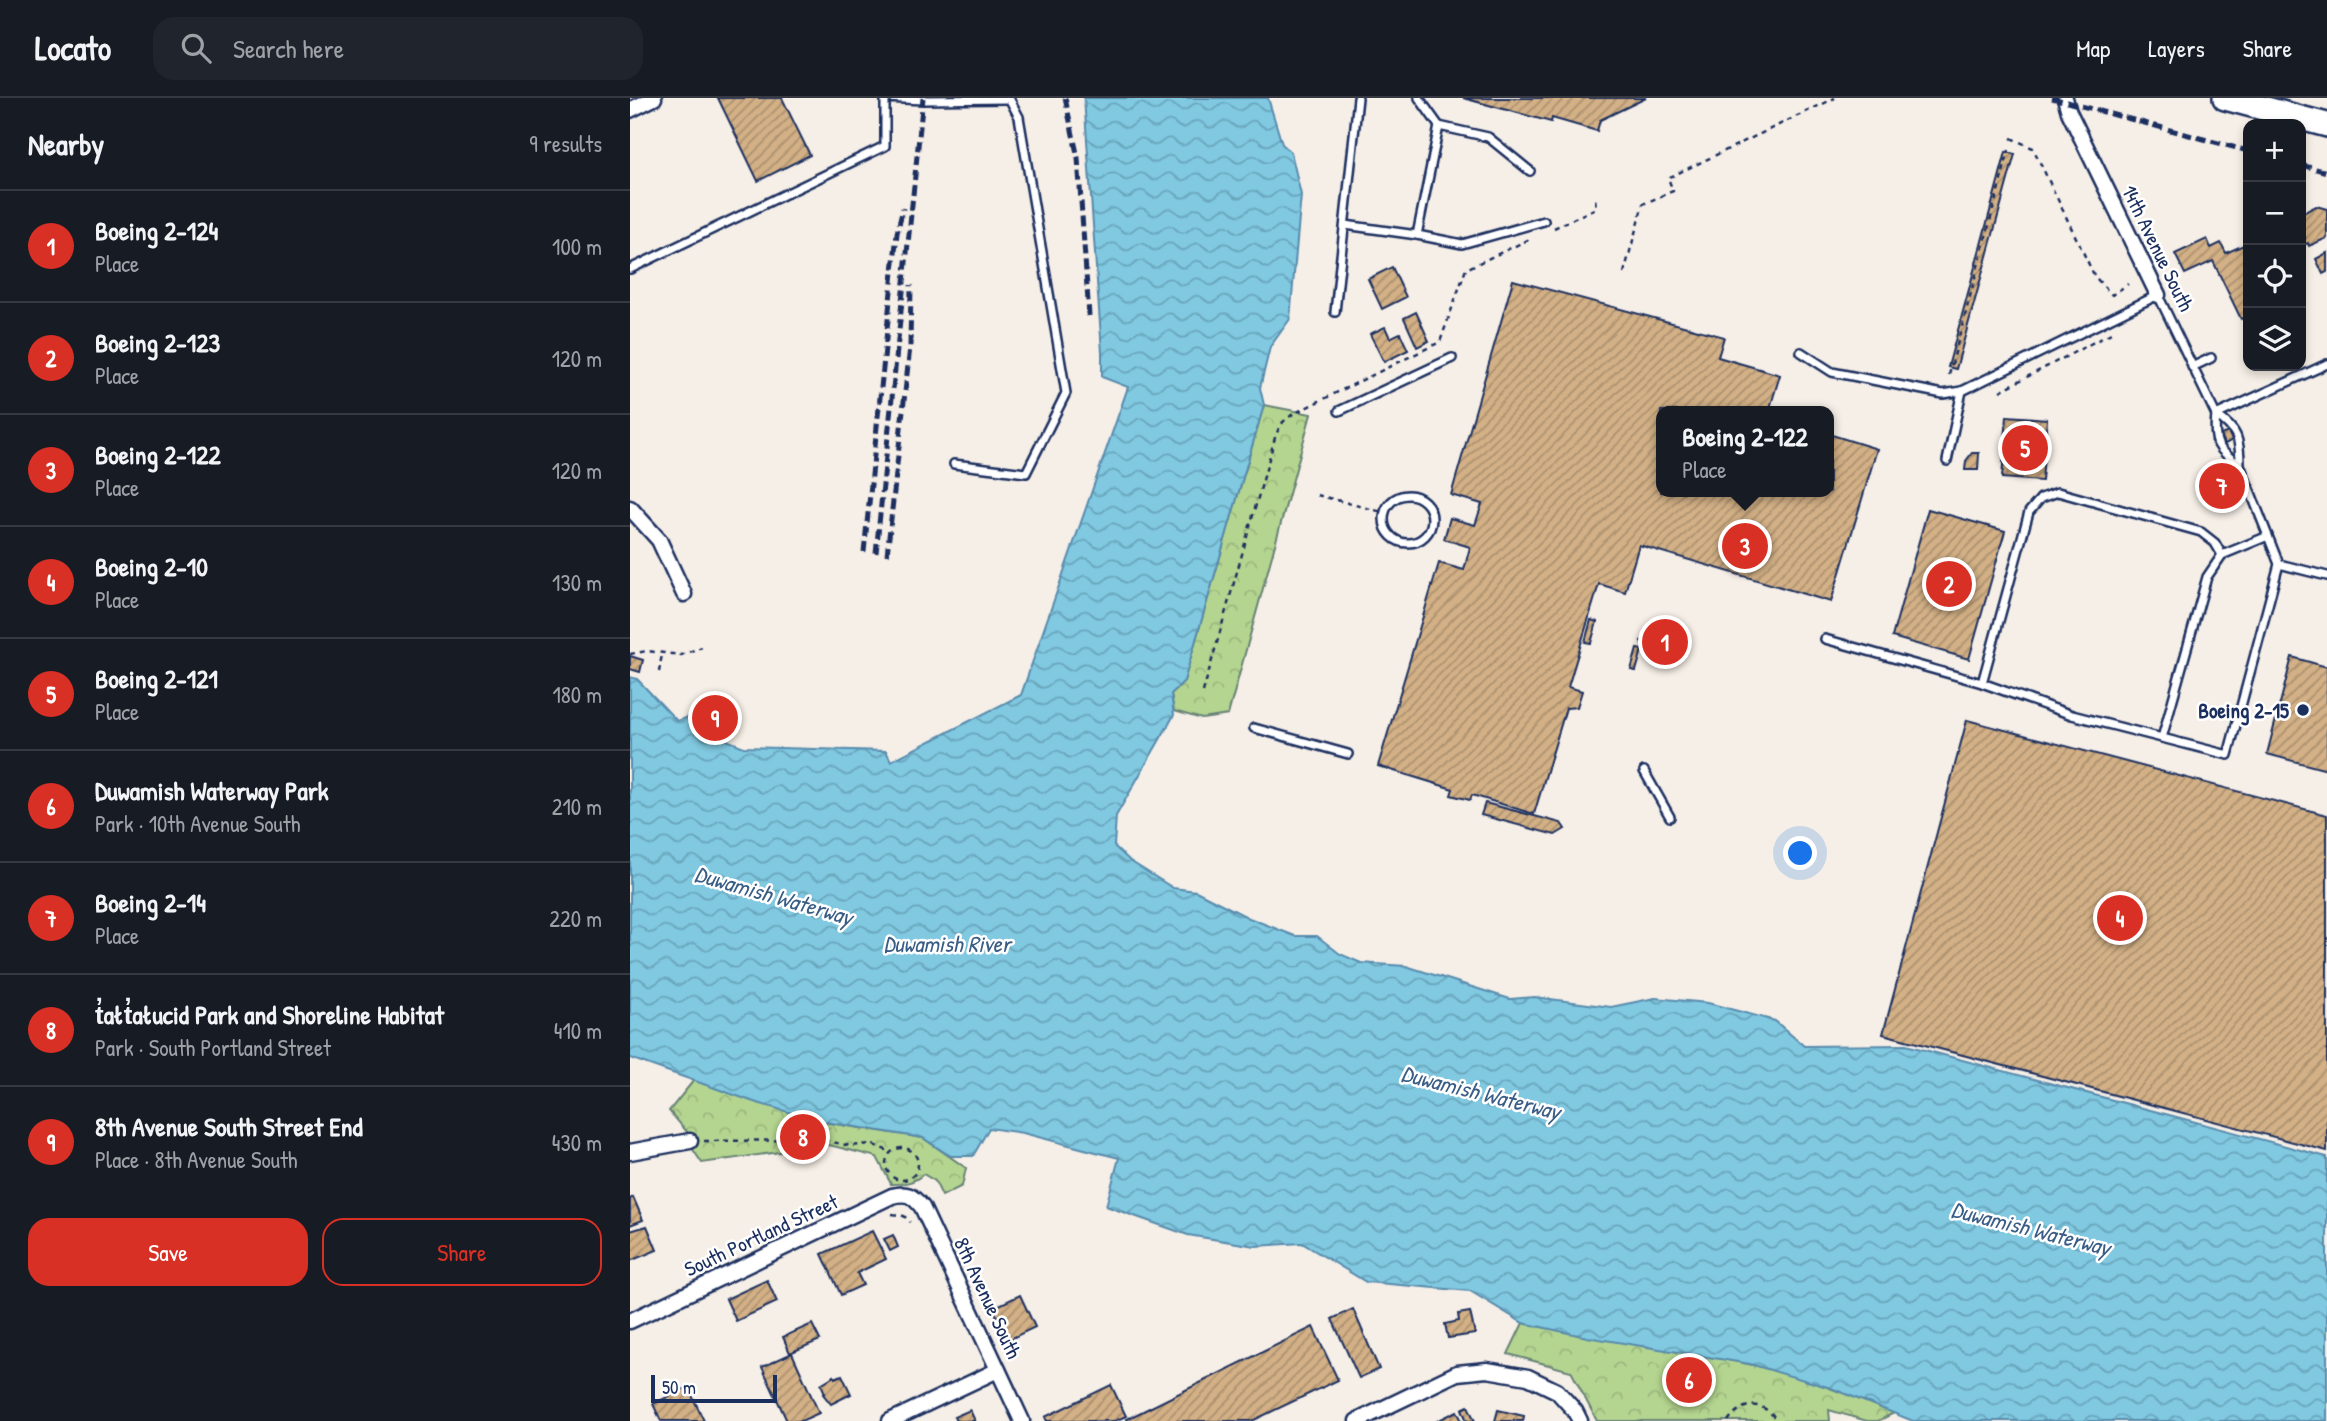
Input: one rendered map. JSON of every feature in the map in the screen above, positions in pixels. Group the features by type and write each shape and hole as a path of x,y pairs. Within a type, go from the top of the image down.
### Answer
{"main road":[{"path":"2225,98 2327,125"}],"street":[{"path":"630,110 654,98"},
{"name":"14th Avenue South","path":"2064,98 2158,295"},
{"path":"630,508 659,540 684,594"},
{"path":"630,1152 690,1141"},
{"name":"South Portland Street","path":"630,1321 892,1196 912,1195"},
{"name":"8th Avenue South","path":"912,1195 922,1207 1022,1421"},
{"path":"890,1421 998,1370"},
{"path":"1357,1421 1457,1373 1486,1370 1528,1377 1557,1391 1575,1411 1580,1421"}],"lane":[{"path":"630,270 885,146 884,98 1009,98 1019,117 1066,393 1026,473 954,464"},
{"path":"1335,312 1358,98"},
{"path":"1419,98 1439,126 1488,137 1530,171"},
{"path":"1417,235 1439,126"},
{"path":"1345,225 1462,244 1544,221"},
{"path":"1801,352 1832,372 1943,394 1962,391 2158,295"},
{"name":"14th Avenue South","path":"2158,295 2216,415"},
{"path":"1339,411 1452,358"},
{"path":"2192,367 2211,358"},
{"path":"2216,415 2327,364"},
{"path":"1947,461 1962,391"},
{"path":"2216,415 2214,436 2221,452 2240,465"},
{"path":"1825,639 1982,683 2072,715 2228,755 2279,564 2240,465 2240,444 2232,426 2216,415"},
{"path":"1982,683 2029,512 2041,498 2058,492 2201,531 2215,543 2222,555"},
{"path":"1414,495 1427,503 1431,510 1431,526 1422,538 1400,541 1388,531 1385,513 1391,502 1398,497 1414,495"},
{"path":"2162,738 2207,577 2222,555 2269,536"},
{"path":"2279,564 2327,576"},
{"path":"1254,728 1348,754"},
{"path":"1644,771 1670,817"}],"path":[{"path":"1624,273 1643,204 1673,191 1668,178 1835,98"},
{"path":"2011,138 2033,148 2095,277 2112,295 2128,284"},
{"path":"1949,374 2009,150"},
{"path":"2000,391 2121,328"},
{"path":"1317,495 1385,513"},
{"path":"630,654 647,651 681,655 702,647"},
{"path":"659,672 662,654"},
{"path":"690,1141 832,1141 851,1146 871,1144 893,1151 909,1150 916,1157 916,1172 908,1179 897,1180 888,1173 886,1163 893,1151 894,1143"},
{"path":"886,1215 904,1216 915,1229"},
{"path":"1728,1421 1742,1407 1755,1405 1767,1409 1777,1421"}],"green space":[{"path":"1264,405 1311,414 1228,715 1202,719 1174,711 1171,694 1184,681"},
{"path":"694,1080 816,1121 923,1138 966,1168 962,1186 942,1196 935,1181 923,1174 908,1182 891,1184 877,1157 829,1145 702,1163 692,1148 689,1134 669,1111"},
{"path":"1523,1323 1767,1368 1822,1385 1894,1413 1878,1421 1867,1421 1829,1410 1830,1421 1597,1421 1571,1371 1508,1354"}],"water":[{"name":"Duwamish River","path":"1084,98 1268,98 1282,144 1291,152 1301,195 1290,319 1270,347 1260,388 1264,405 1184,681 1171,694 1174,715 1116,816 1114,846 1130,861 1173,888 1196,891 1249,918 1295,936 1317,936 1340,954 1361,963 1406,966 1510,999 1535,997 1611,1007 1655,998 1708,1003 1775,1021 1804,1046 1906,1045 2327,1157 2327,1421 1913,1421 1831,1388 1750,1364 1587,1337 1523,1323 1470,1291 1366,1282 1302,1243 1255,1246 1188,1235 1106,1206 1119,1158 1023,1133 989,1128 973,1156 950,1156 923,1138 819,1121 754,1102 630,1058 630,677 637,679 677,721 696,714 719,737 744,747 886,751 891,761 1021,695 1128,387 1102,377"}],"building":[{"path":"718,98 782,98 810,155 758,181"},
{"path":"1463,98 1646,98 1600,120 1597,131 1552,118 1551,122"},
{"path":"2006,152 2015,154 1956,369 1948,367"},
{"path":"2316,206 2327,209 2327,238 2309,246 2306,244 2306,211"},
{"path":"2207,239 2211,248 2221,243 2226,253 2243,245 2243,318 2241,319 2213,261 2185,274 2175,254"},
{"path":"2327,253 2327,272 2323,274 2316,259"},
{"path":"1392,267 1406,297 1382,309 1368,279"},
{"path":"1513,280 1724,337 1718,357 1780,375 1771,406 1656,406 1656,497 1834,497 1834,436 1877,449 1831,602 1639,545 1625,592 1599,584 1568,687 1582,691 1577,707 1566,708 1534,814 1472,795 1470,800 1451,795 1453,789 1378,766 1439,563 1464,570 1470,547 1444,539 1450,518 1475,525 1482,504 1451,495"},
{"path":"1416,312 1429,341 1417,347 1404,318"},
{"path":"1385,327 1390,338 1400,333 1408,350 1384,362 1370,334"},
{"path":"2007,416 2047,419 2042,481 2002,478"},
{"path":"2228,432 2232,440 2225,444 2221,435"},
{"path":"1972,453 1979,453 1978,470 1965,470 1966,461"},
{"path":"2224,476 2231,490 2220,496 2213,483"},
{"path":"1928,509 2005,531 1969,659 1892,637"},
{"path":"1591,620 1597,622 1591,643 1585,642"},
{"path":"1676,621 1689,643 1653,663 1641,641"},
{"path":"1637,649 1642,650 1636,671 1631,670"},
{"path":"630,656 643,660 640,672 630,669"},
{"name":"Boeing 2-15","path":"2292,657 2327,667 2327,770 2267,754"},
{"path":"1967,720 2327,815 2327,1151 1883,1034"},
{"path":"1485,803 1561,823 1565,829 1555,835 1481,815"},
{"path":"633,1197 643,1220 630,1225 630,1199"},
{"path":"647,1226 657,1250 630,1261 630,1231"},
{"path":"872,1231 886,1259 857,1273 863,1285 841,1295 822,1254"},
{"path":"893,1235 898,1247 890,1251 884,1239"},
{"path":"767,1280 777,1302 736,1321 726,1299"},
{"path":"1020,1295 1035,1327 1008,1340 993,1308"},
{"path":"1353,1309 1379,1369 1359,1378 1332,1319"},
{"path":"1470,1312 1475,1334 1448,1338 1445,1324 1459,1321 1458,1314"},
{"path":"812,1324 820,1340 790,1353 783,1337"},
{"path":"1313,1327 1338,1380 1252,1421 1128,1421 1127,1419"},
{"path":"792,1353 819,1413 801,1421 787,1421 762,1367"},
{"path":"842,1375 851,1394 831,1404 823,1394 825,1393 821,1384 834,1376 835,1378"},
{"path":"1111,1385 1126,1416 1115,1421 1047,1421 1045,1417"},
{"path":"688,1387 704,1421 661,1421 653,1404"},
{"path":"1468,1406 1475,1421 1467,1421 1462,1409"},
{"path":"970,1410 975,1421 956,1421 954,1417"},
{"path":"1498,1410 1524,1416 1523,1421 1495,1421"},
{"path":"1457,1411 1462,1421 1437,1421"}],"railway":[{"path":"876,553 923,98"},
{"path":"1065,98 1078,158 1089,316"},
{"path":"2052,98 2243,150"},
{"path":"2306,166 2327,172"},
{"path":"864,552 897,233 903,208"},
{"path":"887,555 910,347 911,285"}],"place":[{"name":"Boeing 2-121","path":"2025,448"},
{"name":"Boeing 2-14","path":"2222,486"},
{"name":"Boeing 2-122","path":"1745,546"},
{"name":"Boeing 2-123","path":"1949,584"},
{"name":"Boeing 2-124","path":"1665,642"},
{"name":"Boeing 2-15","path":"2303,710"},
{"name":"8th Avenue South Street End","path":"715,718"},
{"name":"Boeing 2-10","path":"2120,918"},
{"name":"t̓ałt̓ałucid Park and Shoreline Habitat","path":"803,1137"},
{"name":"Duwamish Waterway Park","path":"1689,1380"}],"water label":[{"name":"Duwamish Waterway","path":"774,895"},
{"name":"Duwamish Waterway","path":"1481,1092"},
{"name":"Duwamish Waterway","path":"2031,1228"}]}
